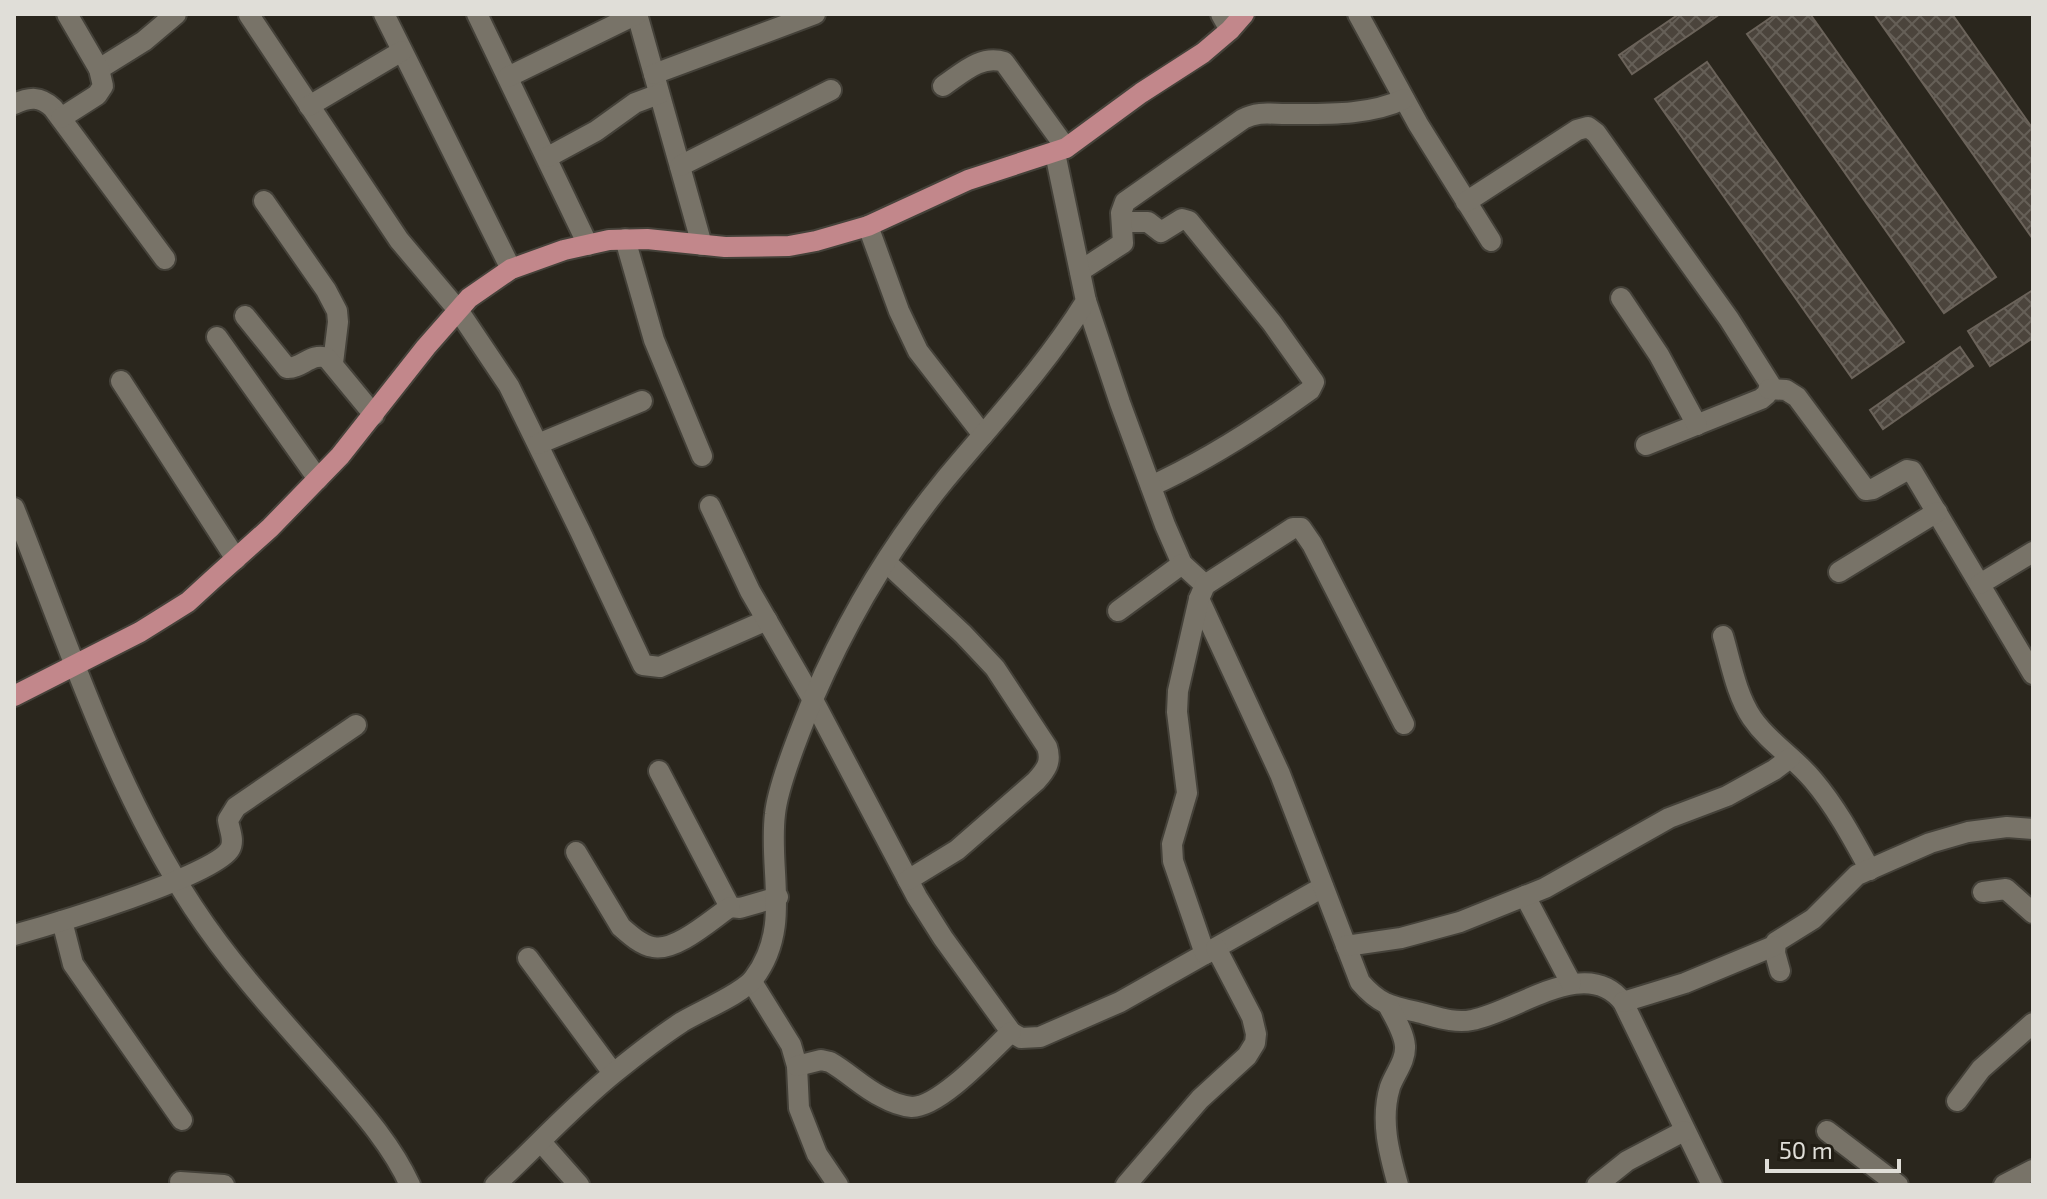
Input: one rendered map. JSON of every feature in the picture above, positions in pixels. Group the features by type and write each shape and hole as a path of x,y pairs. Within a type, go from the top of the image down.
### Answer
{"main road":[{"path":"14,696 140,632 188,602 318,479 458,310 485,285 511,269 550,254 625,239 702,245 789,246 868,226 968,180 1060,151 1203,53 1226,22 1244,14"}],"street":[{"path":"61,118 101,91 103,82 99,69 67,14"},
{"path":"99,69 144,41 176,14"},
{"path":"384,14 511,269"},
{"path":"477,14 588,245"},
{"path":"508,77 637,14 702,245"},
{"path":"548,157 596,131 656,84 815,14"},
{"path":"1358,14 1404,99 1491,241"},
{"path":"249,15 399,240 458,310 509,386 643,665 660,667 767,620"},
{"path":"309,106 402,51"},
{"path":"943,86 977,63 992,59 1004,62 1060,151 1086,301 1151,486 1182,564 1202,592 1280,774 1360,982 1374,998 1388,1005 1456,1021 1468,1021 1571,983 1604,985 1623,1002 1712,1185"},
{"path":"680,166 831,90"},
{"path":"14,104 39,98 53,108 165,259"},
{"path":"1080,271 1122,245 1125,236 1121,209 1125,202 1252,114 1375,110 1404,99"},
{"path":"1466,202 1577,130 1591,128 1729,319 1765,376 1769,389"},
{"path":"264,201 326,290 337,311 333,363"},
{"path":"1123,222 1148,222 1161,232 1182,219 1189,221 1272,323 1314,382 1310,390 1249,433 1192,467 1151,486"},
{"path":"868,226 899,311 918,351 983,435"},
{"path":"625,239 654,340 702,456"},
{"path":"1621,298 1659,355 1697,425"},
{"path":"495,1185 613,1073 682,1023 752,982 765,963 778,897 775,813 813,700 854,616 887,563 942,484 1023,391 1086,301"},
{"path":"245,316 287,368 293,369 322,355 333,363 374,415"},
{"path":"217,337 318,479"},
{"path":"121,381 236,559"},
{"path":"1646,445 1761,399 1769,389"},
{"path":"1769,389 1786,390 1797,397 1866,490 1910,470 2033,674"},
{"path":"538,444 642,401"},
{"path":"710,506 767,620 908,880 943,938 1011,1032 1021,1038 1040,1037 1120,1002 1323,887"},
{"path":"14,508 74,665 148,831 177,881 232,963 360,1110 387,1145 410,1185"},
{"path":"1839,572 1937,512"},
{"path":"1127,1184 1200,1099 1247,1056 1255,1043 1252,1017 1210,951 1173,861 1172,844 1187,793 1177,712 1178,691 1202,592 1293,528 1301,528 1404,724"},
{"path":"1980,584 2033,552"},
{"path":"887,563 943,613 995,668 1050,756 1047,768 957,850 908,880"},
{"path":"1118,611 1182,564"},
{"path":"1723,636 1740,692 1751,716 1776,747 1814,780 1870,870"},
{"path":"14,935 177,881 230,850 232,841 228,820 236,807 356,725"},
{"path":"1346,946 1401,938 1460,922 1545,888 1669,818 1727,796 1790,758"},
{"path":"659,771 730,907"},
{"path":"1623,1002 1685,983 1774,946 1813,919 1857,875 1930,843 1968,832 2007,827 2033,829"},
{"path":"576,852 621,927 631,937 652,947 678,943 730,907 740,908 778,897"},
{"path":"1983,892 2006,889 2033,913"},
{"path":"1525,896 1571,983"},
{"path":"62,921 69,953 78,971 182,1120"},
{"path":"1774,946 1780,971"},
{"path":"528,958 613,1073"},
{"path":"752,982 791,1045 797,1066 799,1108 817,1154 838,1185"},
{"path":"1388,1005 1405,1042 1403,1061 1390,1088 1386,1131 1387,1148 1398,1185"},
{"path":"1957,1101 1981,1069 2033,1023"},
{"path":"797,1066 821,1060 830,1062 879,1095 898,1104 921,1106 930,1103 1011,1032"},
{"path":"1597,1185 1627,1161 1684,1131"},
{"path":"1827,1131 1898,1185"},
{"path":"541,1142 579,1185"},
{"path":"2004,1185 2033,1170"},
{"path":"180,1182 224,1185"}],"building":[{"path":"1679,14 1720,14 1632,74 1619,55"},
{"path":"1776,14 1810,14 1996,277 1944,313 1747,34"},
{"path":"1874,14 1952,14 2033,129 2033,239"},
{"path":"1707,62 1904,342 1852,378 1655,99"},
{"path":"2033,290 2033,338 1990,366 1968,331"},
{"path":"1960,347 1973,366 1883,429 1870,410"}]}
